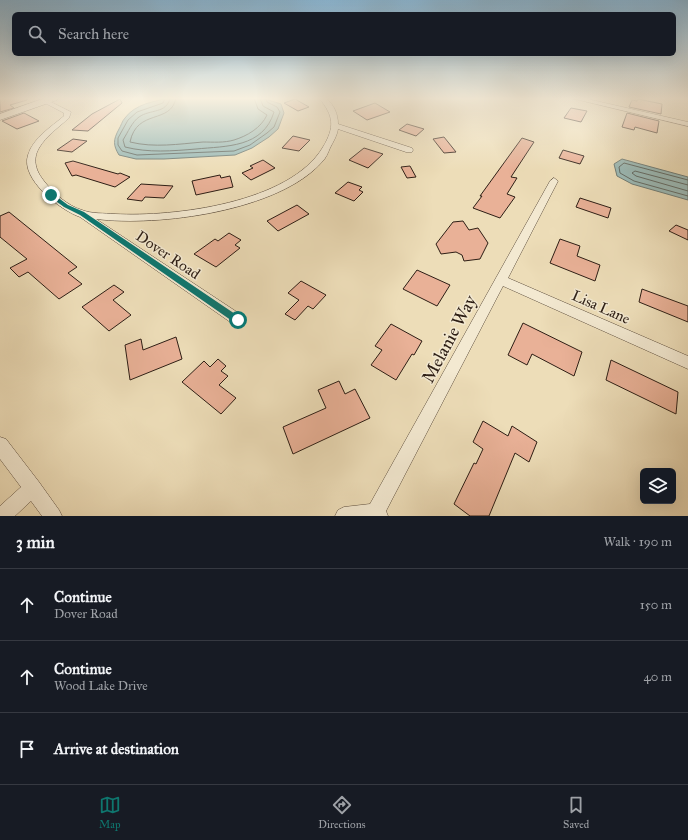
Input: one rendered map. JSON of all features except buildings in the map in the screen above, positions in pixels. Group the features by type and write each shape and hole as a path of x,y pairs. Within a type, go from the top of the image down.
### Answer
{"street":[{"name":"Dover Road","path":"61,122 43,137 32,151 31,166 40,183 51,195 66,206 82,214 238,320"},
{"path":"82,214 134,218 172,217 214,210 243,202 273,191 294,180 312,167 322,157 330,145 336,126 335,122"},
{"path":"336,126 409,150"},
{"name":"Melanie Way","path":"377,514 554,181"},
{"name":"Lisa Lane","path":"501,280 688,363"},
{"path":"0,445 53,516"},
{"path":"2,516 33,488"},
{"path":"344,516 377,514"}],"water":[{"path":"122,122 281,122 278,129 269,137 252,148 235,155 136,159 119,155 115,145 117,133"},
{"path":"622,159 688,177 688,200 632,184 617,176 614,164"}],"route":[{"path":"51,195 66,206 82,214 238,320"}]}
